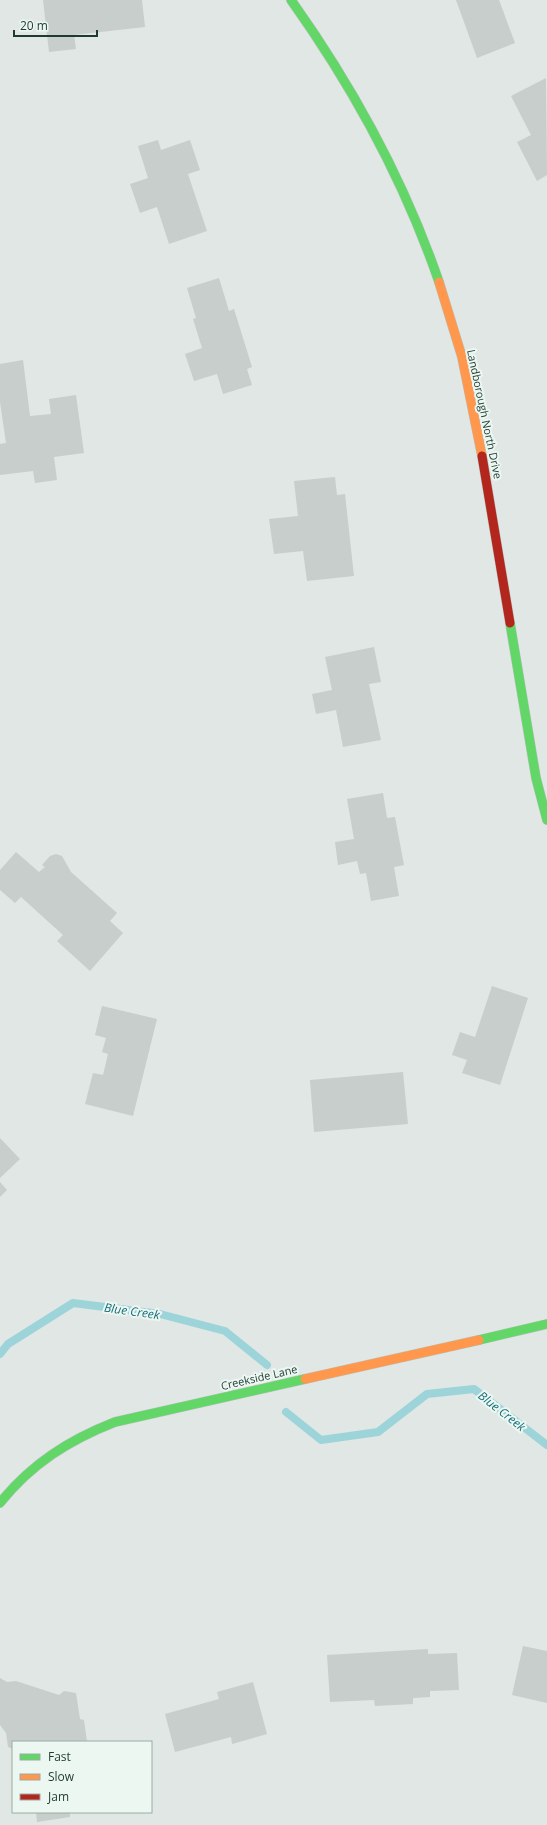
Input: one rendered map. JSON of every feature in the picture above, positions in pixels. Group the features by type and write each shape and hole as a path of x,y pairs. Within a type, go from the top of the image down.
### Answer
{"street":[{"name":"Landborough North Drive","path":"291,0 322,42 362,108 396,176 427,247 462,356 480,444 536,778 547,820"},
{"name":"Creekside Lane","path":"0,1503 25,1474 51,1453 90,1431 115,1422 547,1324"}],"building":[{"path":"43,0 142,0 145,27 74,35 76,49 49,52"},
{"path":"456,0 499,0 515,43 477,58"},
{"path":"546,78 547,175 537,181 517,142 531,135 511,96"},
{"path":"158,140 161,150 190,140 200,170 188,174 207,231 169,244 157,207 140,213 130,184 148,178 138,146"},
{"path":"219,278 229,311 234,309 252,367 247,369 252,385 223,394 217,374 194,381 185,354 202,348 193,319 196,318 187,288"},
{"path":"23,360 30,416 51,414 49,399 76,395 84,453 54,457 57,480 35,483 33,471 0,475 0,444 6,443 0,402 0,364"},
{"path":"335,477 337,495 345,494 354,576 307,581 303,551 274,554 269,519 298,516 294,481"},
{"path":"374,647 381,682 369,684 381,740 343,747 336,710 316,714 312,694 332,690 325,657"},
{"path":"383,793 387,818 395,817 404,865 394,867 399,896 371,901 366,873 360,874 357,861 338,865 335,842 354,839 347,799"},
{"path":"16,852 39,872 45,867 42,865 50,856 56,854 62,856 71,872 117,913 110,921 123,933 90,971 57,941 63,935 21,897 15,903 0,890 0,870"},
{"path":"492,986 528,998 500,1085 462,1073 467,1060 452,1055 460,1032 475,1037"},
{"path":"102,1006 157,1019 133,1116 85,1104 93,1073 103,1075 108,1054 102,1052 106,1038 95,1035"},
{"path":"403,1072 408,1124 314,1132 310,1080"},
{"path":"0,1138 20,1159 0,1178"},
{"path":"0,1182 7,1190 0,1197"},
{"path":"523,1646 547,1651 547,1703 512,1695"},
{"path":"428,1649 428,1654 457,1653 459,1690 430,1691 430,1697 413,1698 413,1704 375,1706 374,1700 330,1702 327,1655"},
{"path":"0,1678 7,1682 16,1681 59,1695 64,1691 76,1693 80,1719 84,1720 87,1741 12,1741 12,1749 8,1747 6,1733 0,1725"},
{"path":"253,1682 267,1734 232,1744 231,1737 175,1752 165,1714 219,1699 217,1692"},
{"path":"36,1813 70,1813 70,1817 37,1822"}],"waterway":[{"name":"Blue Creek","path":"0,1354 8,1344 73,1303 160,1314 225,1331 267,1365"},
{"name":"Blue Creek","path":"286,1412 321,1440 378,1432 427,1394 474,1389 547,1445"}],"traffic: fast":[{"path":"291,0 335,66 375,135 410,207 439,282"},
{"path":"510,623 536,778 547,820"},
{"path":"479,1340 547,1324"},
{"path":"0,1503 25,1476 52,1455 82,1437 115,1422 305,1379"}],"traffic: slow":[{"path":"439,282 462,357 482,456"},
{"path":"305,1379 479,1340"}],"traffic: jam":[{"path":"482,456 510,623"}]}
